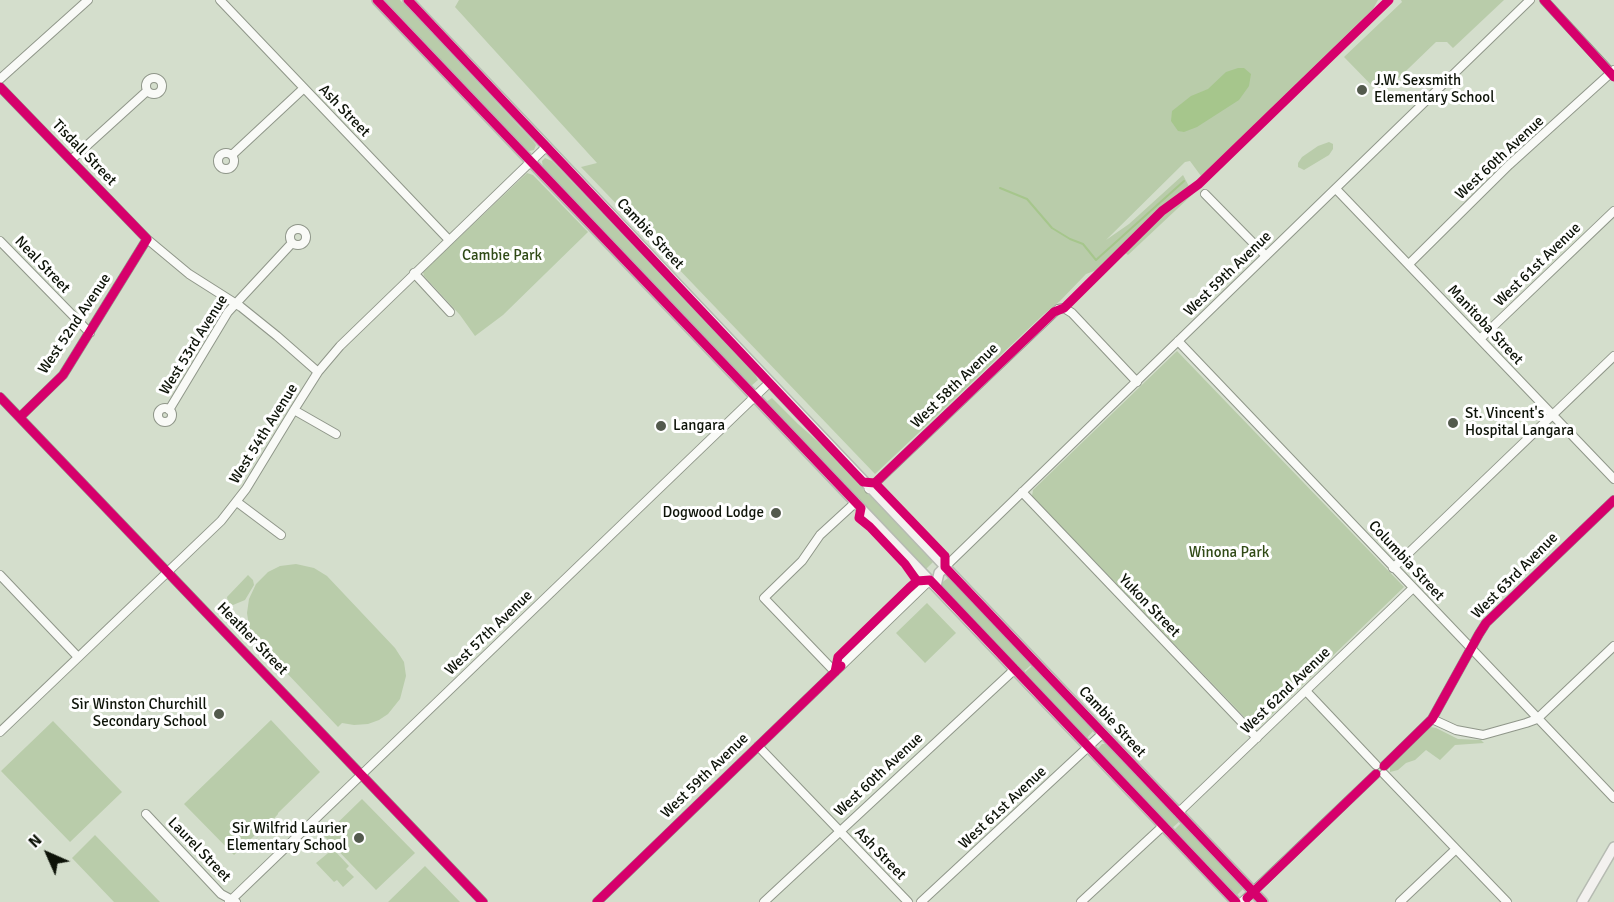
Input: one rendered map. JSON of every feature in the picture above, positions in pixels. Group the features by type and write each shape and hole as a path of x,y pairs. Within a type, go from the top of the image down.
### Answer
{"main road":[{"path":"376,0 1236,902"},
{"name":"Cambie Street","path":"408,0 869,489 942,570 1263,902"},
{"path":"930,580 942,570"},
{"path":"930,580 942,570"},
{"path":"1582,902 1614,847"}],"street":[{"path":"0,79 88,0"},
{"name":"Ash Street","path":"220,0 449,240"},
{"name":"West 59th Avenue","path":"942,570 1530,0"},
{"path":"1544,0 1613,73"},
{"name":"West 60th Avenue","path":"1409,264 1509,165 1613,73"},
{"name":"Tisdall Street","path":"0,87 147,239 189,274 235,304 277,336 318,372"},
{"path":"232,155 304,88"},
{"path":"71,160 147,92"},
{"name":"West 54th Avenue","path":"0,732 220,521 237,502 318,372 358,326 547,146"},
{"name":"Manitoba Street","path":"1335,189 1614,479"},
{"path":"1205,194 1266,256"},
{"name":"West 61st Avenue","path":"1480,339 1614,211"},
{"name":"West 52nd Avenue","path":"20,417 63,375 147,239"},
{"name":"Neal Street","path":"0,241 90,333"},
{"name":"West 53rd Avenue","path":"169,410 235,304 292,243"},
{"path":"414,273 450,312"},
{"name":"West 58th Avenue","path":"869,489 1054,312 1064,308 1072,313 1137,382"},
{"name":"Columbia Street","path":"1178,341 1412,589 1614,798"},
{"path":"1394,568 1614,356"},
{"name":"West 57th Avenue","path":"232,901 769,383"},
{"name":"Heather Street","path":"0,397 483,902"},
{"path":"294,410 336,434"},
{"name":"Yukon Street","path":"1022,492 1257,738"},
{"name":"West 63rd Avenue","path":"1242,902 1432,719 1486,623 1614,500"},
{"path":"237,502 281,535"},
{"path":"834,672 764,598 802,561 820,535 856,502"},
{"path":"0,575 78,657"},
{"name":"West 59th Avenue","path":"597,902 930,580"},
{"name":"West 62nd Avenue","path":"1178,813 1412,589"},
{"path":"1432,719 1456,730 1483,735 1538,719 1614,646"},
{"name":"West 60th Avenue","path":"764,902 1015,669"},
{"path":"1306,691 1507,902"},
{"name":"West 61st Avenue","path":"921,902 1102,734"},
{"name":"Ash Street","path":"758,746 908,902"},
{"name":"Laurel Street","path":"146,814 221,894 232,901"},
{"path":"1081,902 1163,826"},
{"path":"1400,902 1456,849"}],"green space":[{"path":"384,0 400,0 533,141 536,145 534,150 526,149"},
{"path":"459,0 1378,0 1373,9 1201,176 1190,161 1185,162 1106,240 1129,224 1183,175 1193,194 1128,255 1120,249 1097,270 1086,274 875,474 581,167 597,163 455,7"},
{"path":"1401,0 1504,0 1453,48 1447,42 1436,42 1381,95 1344,57 1402,2"},
{"path":"1329,142 1333,144 1333,149 1329,155 1304,170 1298,167 1302,157 1318,146"},
{"path":"545,158 552,161 755,374 758,380 751,386 543,168 542,161"},
{"name":"Cambie Park","path":"527,173 533,175 588,232 503,315 475,336 423,272"},
{"name":"Winona Park","path":"1177,351 1404,587 1259,727 1254,727 1032,496 1033,490"},
{"path":"772,398 823,446 933,562 926,569 766,402"},
{"path":"296,564 314,568 327,576 395,648 404,662 406,676 400,699 388,714 379,720 368,724 342,723 338,727 246,630 249,626 247,613 249,599 256,584 268,572 280,566"},
{"path":"248,575 254,585 245,600 233,605 228,602 227,597"},
{"path":"948,578 1031,665 1023,672 942,588 940,584"},
{"path":"927,603 956,633 925,663 896,633"},
{"path":"1032,666 1091,728 1093,731 1087,738 1024,673"},
{"path":"271,720 320,772 278,813 250,846 273,818 234,855 184,804"},
{"path":"53,721 122,792 70,842 1,771"},
{"path":"1430,727 1458,739 1481,740 1484,743 1455,745 1440,760 1426,750 1415,760 1390,772 1390,767"},
{"path":"1102,744 1106,744 1180,821 1172,828 1100,753 1098,749"},
{"path":"362,799 415,853 376,890 324,836"},
{"path":"1181,823 1240,884 1243,889 1237,895 1174,830"},
{"path":"95,835 160,902 114,902 72,858"},
{"path":"333,849 349,866 346,869 354,877 343,887 337,880 334,882 316,863"},
{"path":"425,866 460,902 388,902"}],"shaded area":[{"path":"1244,68 1251,74 1249,86 1239,100 1197,127 1184,132 1178,131 1171,121 1172,111 1191,96 1208,89 1226,72"}],"waterway":[{"path":"1000,188 1027,199 1052,228 1083,244 1096,260 1184,181"}],"cycle path":[{"path":"377,0 861,508 859,518 905,564 917,581"},
{"path":"408,0 863,482 875,483 945,556"},
{"path":"875,483 1054,312 1064,308 1162,211 1199,184 1389,0"},
{"path":"1544,0 1614,77"},
{"path":"0,87 147,239 63,375 20,417"},
{"path":"0,397 483,902"},
{"path":"1384,766 1432,719 1486,623 1614,500"},
{"path":"945,556 945,567 1263,902"},
{"path":"835,672 838,657 909,588 917,581 930,580 1236,902"},
{"path":"597,902 841,666"},
{"path":"1247,898 1376,774"}],"place":[{"name":"J.W. Sexsmith Elementary School","path":"1362,90"},
{"name":"St. Vincent's Hospital Langara","path":"1453,423"},
{"name":"Langara","path":"661,426"},
{"name":"Dogwood Lodge","path":"776,513"},
{"name":"Sir Winston Churchill Secondary School","path":"219,714"},
{"name":"Sir Wilfrid Laurier Elementary School","path":"359,838"}]}
